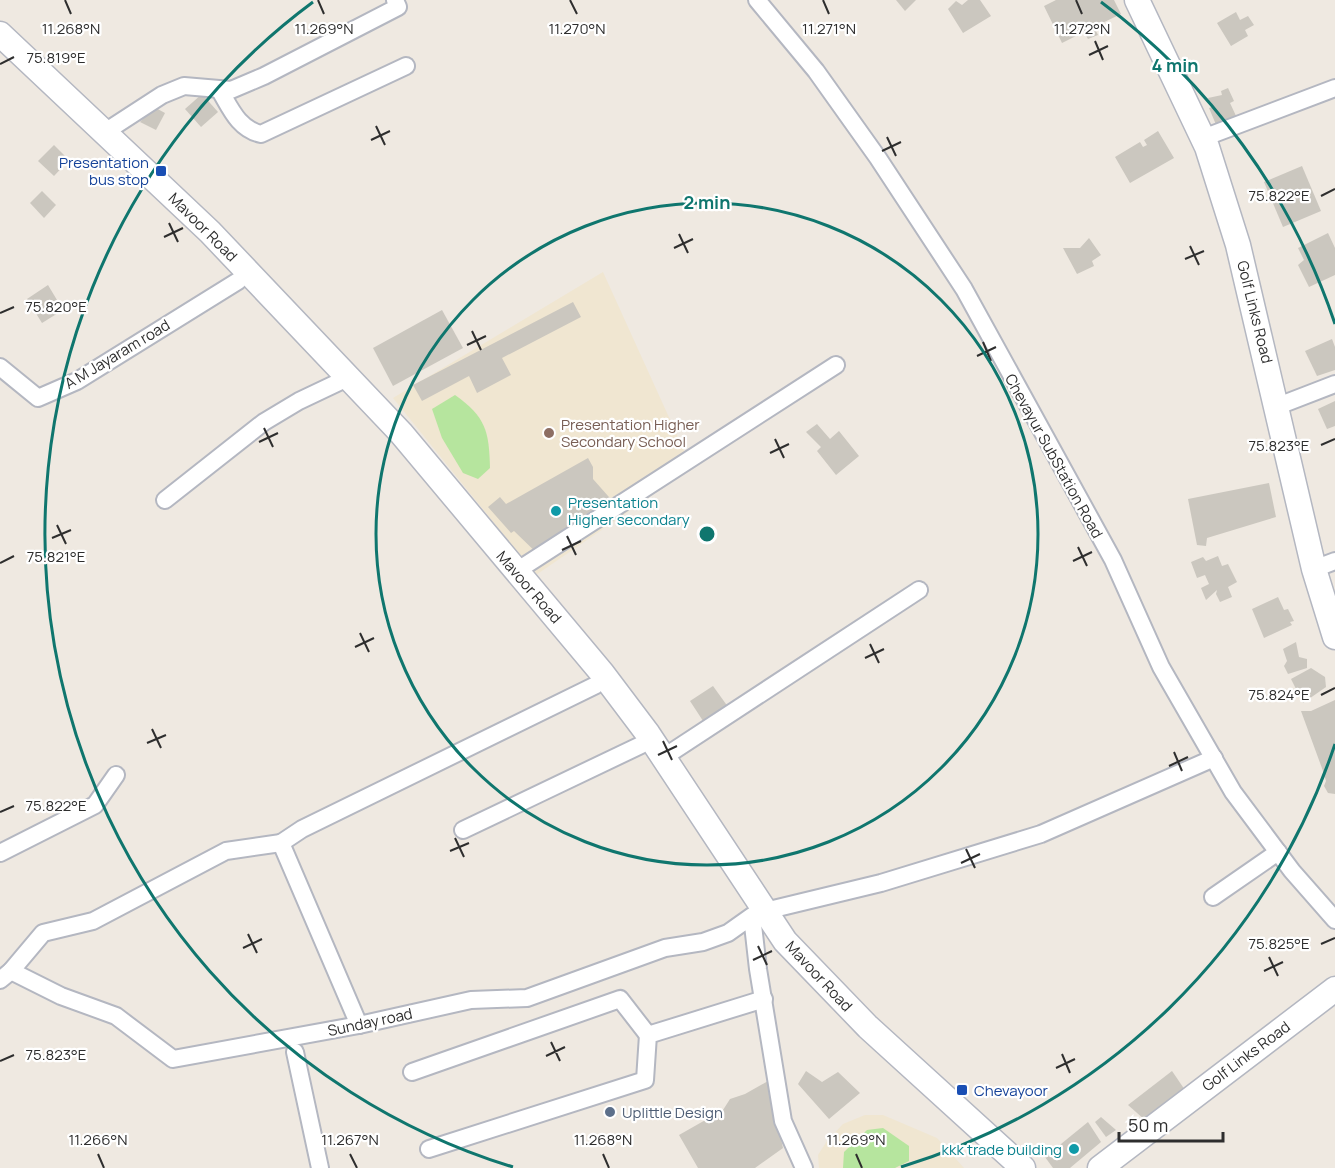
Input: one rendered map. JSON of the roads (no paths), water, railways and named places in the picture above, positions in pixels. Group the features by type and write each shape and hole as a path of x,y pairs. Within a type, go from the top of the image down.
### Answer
{"main road":[{"name":"Golf Links Road","path":"1137,0 1203,138 1238,245 1278,406 1325,565 1335,637"},
{"name":"Mavoor Road","path":"0,34 210,232 401,433 515,572 602,673 664,757 759,913 773,944 833,1008 1006,1168"},
{"name":"Mavoor Road","path":"0,48 159,197 198,243 339,382 390,438 596,685 759,913 851,1011 1023,1168"},
{"name":"Golf Links Road","path":"1100,1168 1335,989"}],"street":[{"path":"105,132 162,95 184,86 231,90 264,76 398,7 395,0"},
{"name":"Chevayur SubStation Road","path":"757,0 823,80 878,158 964,289 1113,560 1161,667 1233,792 1278,852 1335,920"},
{"path":"219,88 238,121 252,132 261,134 406,66"},
{"path":"1203,138 1335,88"},
{"name":"A M Jayaram road","path":"0,367 38,398 77,381 238,282"},
{"path":"515,572 836,365"},
{"path":"165,500 264,422 299,401 339,382"},
{"path":"1278,406 1335,384"},
{"path":"664,757 919,590"},
{"path":"6,975 43,933 93,921 226,851 281,843 302,829 596,685"},
{"path":"463,830 641,745"},
{"path":"804,1168 783,1121 764,999 759,913 881,883 1041,834 1214,758"},
{"path":"0,852 95,805 116,775"},
{"path":"281,843 359,1025"},
{"path":"1213,897 1278,852"},
{"name":"Sunday road","path":"6,975 116,1016 172,1059 359,1025 471,1000 527,998 665,948 703,942 728,933 759,913"},
{"path":"412,1072 620,999 648,1035 645,1080 429,1149"},
{"path":"648,1035 764,999"},
{"path":"295,1052 320,1168"}],"place":[{"name":"Presentation bus stop","path":"161,171"},
{"name":"Presentation Higher Secondary School","path":"549,433"},
{"name":"Presentation Higher secondary","path":"556,511"},
{"name":"Chevayoor","path":"962,1090"},
{"name":"Uplittle Design","path":"610,1112"},
{"name":"kkk trade building","path":"1074,1149"}]}
